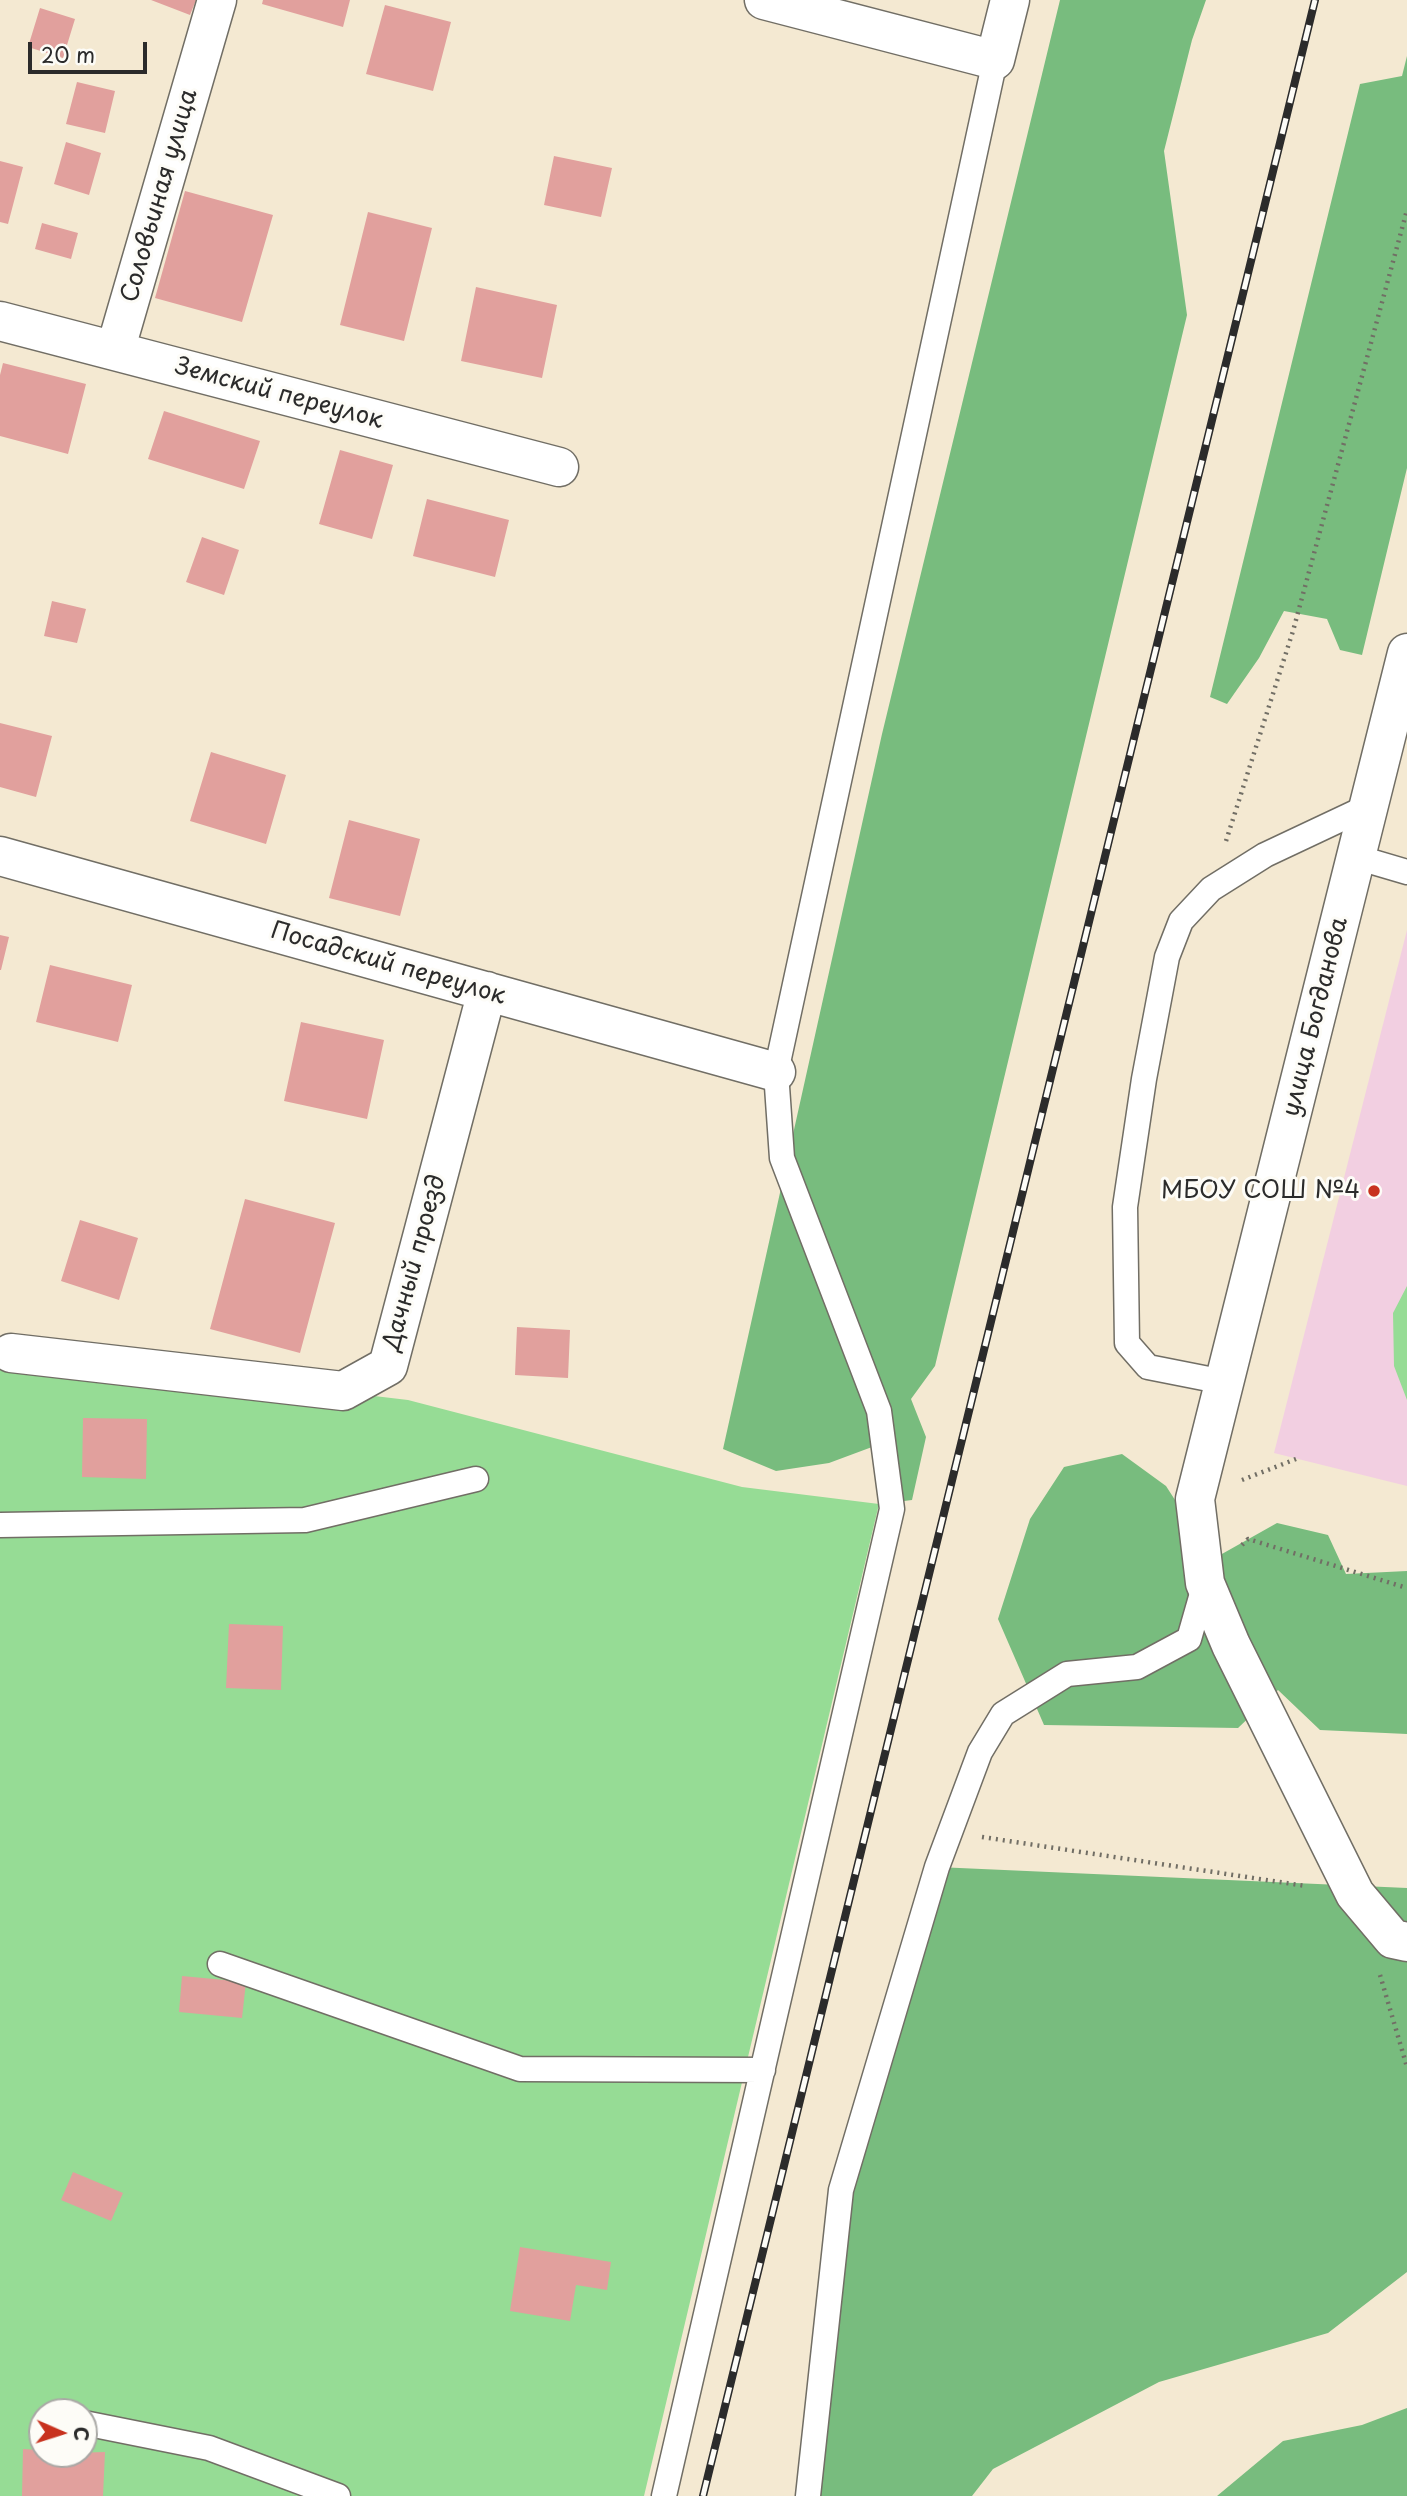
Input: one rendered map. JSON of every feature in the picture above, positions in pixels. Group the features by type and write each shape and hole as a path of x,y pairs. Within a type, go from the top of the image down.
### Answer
{"street":[{"name":"Соловьиная улица","path":"115,351 217,0"},
{"path":"764,0 995,60 1010,0"},
{"name":"Земский переулок","path":"0,321 559,467"},
{"name":"улица Богданова","path":"1195,1499 1407,653"},
{"name":"Посадский переулок","path":"0,856 776,1072"},
{"name":"Дачный проезд","path":"6,1353 343,1391 388,1366 487,991"},
{"path":"1195,1499 1205,1584 1231,1645 1355,1894 1393,1939 1407,1942"}],"lane":[{"path":"664,2496 892,1509 879,1411 782,1158 776,1072 995,60"},
{"path":"1224,1382 1149,1367 1127,1343 1125,1207 1144,1079 1167,957 1181,921 1211,889 1265,855 1369,806"},
{"path":"1356,857 1407,872"},
{"path":"0,1525 304,1520 477,1479"},
{"path":"808,2496 841,2190 933,1880 980,1752 1003,1714 1067,1674 1137,1667 1189,1639 1205,1584"},
{"path":"220,1964 520,2068 763,2070"},
{"path":"98,2426 208,2448 338,2496"}],"path":[{"path":"1211,889 1293,631 1407,210"},
{"path":"1195,1499 1296,1459"},
{"path":"1248,1539 1407,1588"},
{"path":"950,1832 1355,1894"},
{"path":"1379,1974 1407,2067"}],"shaded area":[{"name":"МБОУ СОШ №4","path":"1407,930 1407,1486 1274,1453"}],"green space":[{"path":"1060,0 1206,0 1192,40 1164,151 1187,315 935,1366 911,1399 926,1437 912,1500 896,1502 872,1447 829,1463 776,1471 723,1449 882,734"},
{"path":"1407,56 1407,468 1362,655 1340,650 1327,619 1284,611 1259,658 1227,704 1210,697 1360,84 1402,76"},
{"path":"1407,1286 1407,1400 1394,1366 1393,1313"},
{"path":"11,1353 408,1400 742,1487 879,1504 644,2496 0,2496 0,1354"},
{"path":"1122,1454 1166,1486 1213,1559 1277,1523 1328,1535 1346,1574 1407,1571 1407,1734 1320,1730 1278,1690 1238,1728 1044,1725 998,1619 1030,1519 1064,1467"},
{"path":"937,1867 1407,1888 1407,2272 1328,2333 1159,2382 993,2469 972,2496 808,2496 841,2190"},
{"path":"1407,2408 1407,2496 1217,2496 1283,2441 1362,2425"}],"building":[{"path":"151,0 196,0 190,15"},
{"path":"263,0 350,0 343,27 262,4"},
{"path":"385,5 451,22 433,91 366,74"},
{"path":"40,8 75,19 63,58 28,47"},
{"path":"77,82 115,91 105,133 66,124"},
{"path":"66,142 101,153 89,195 54,184"},
{"path":"554,156 612,168 601,217 544,205"},
{"path":"0,161 23,167 8,224 0,222"},
{"path":"185,191 273,215 242,322 155,298"},
{"path":"368,212 432,228 404,341 340,325"},
{"path":"42,223 78,233 71,259 35,249"},
{"path":"476,287 557,305 542,378 461,361"},
{"path":"3,363 86,384 68,454 0,436 0,375"},
{"path":"164,411 260,441 244,489 148,459"},
{"path":"340,450 393,465 372,539 319,524"},
{"path":"427,499 509,520 495,577 413,556"},
{"path":"202,537 239,550 224,595 186,582"},
{"path":"52,601 86,609 77,643 44,636"},
{"path":"0,723 52,736 36,797 0,787"},
{"path":"211,752 286,775 266,844 190,821"},
{"path":"349,820 420,839 400,916 329,898"},
{"path":"0,935 9,937 1,970 0,970"},
{"path":"50,965 132,985 118,1042 36,1022"},
{"path":"301,1022 384,1040 367,1119 284,1101"},
{"path":"245,1199 335,1223 300,1353 210,1329"},
{"path":"80,1220 138,1238 119,1300 61,1281"},
{"path":"517,1327 570,1330 568,1378 515,1375"},
{"path":"83,1418 147,1419 146,1479 82,1477"},
{"path":"229,1624 283,1626 281,1690 226,1688"},
{"path":"182,1976 246,1982 242,2018 179,2012"},
{"path":"73,2172 123,2193 111,2221 61,2200"},
{"path":"520,2247 611,2262 607,2290 576,2285 570,2321 510,2311"},
{"path":"23,2449 28,2449 28,2468 98,2468 98,2452 105,2452 103,2496 22,2496"}],"railway":[{"path":"703,2496 1315,0"}],"place":[{"name":"МБОУ СОШ №4","path":"1374,1191"}]}
